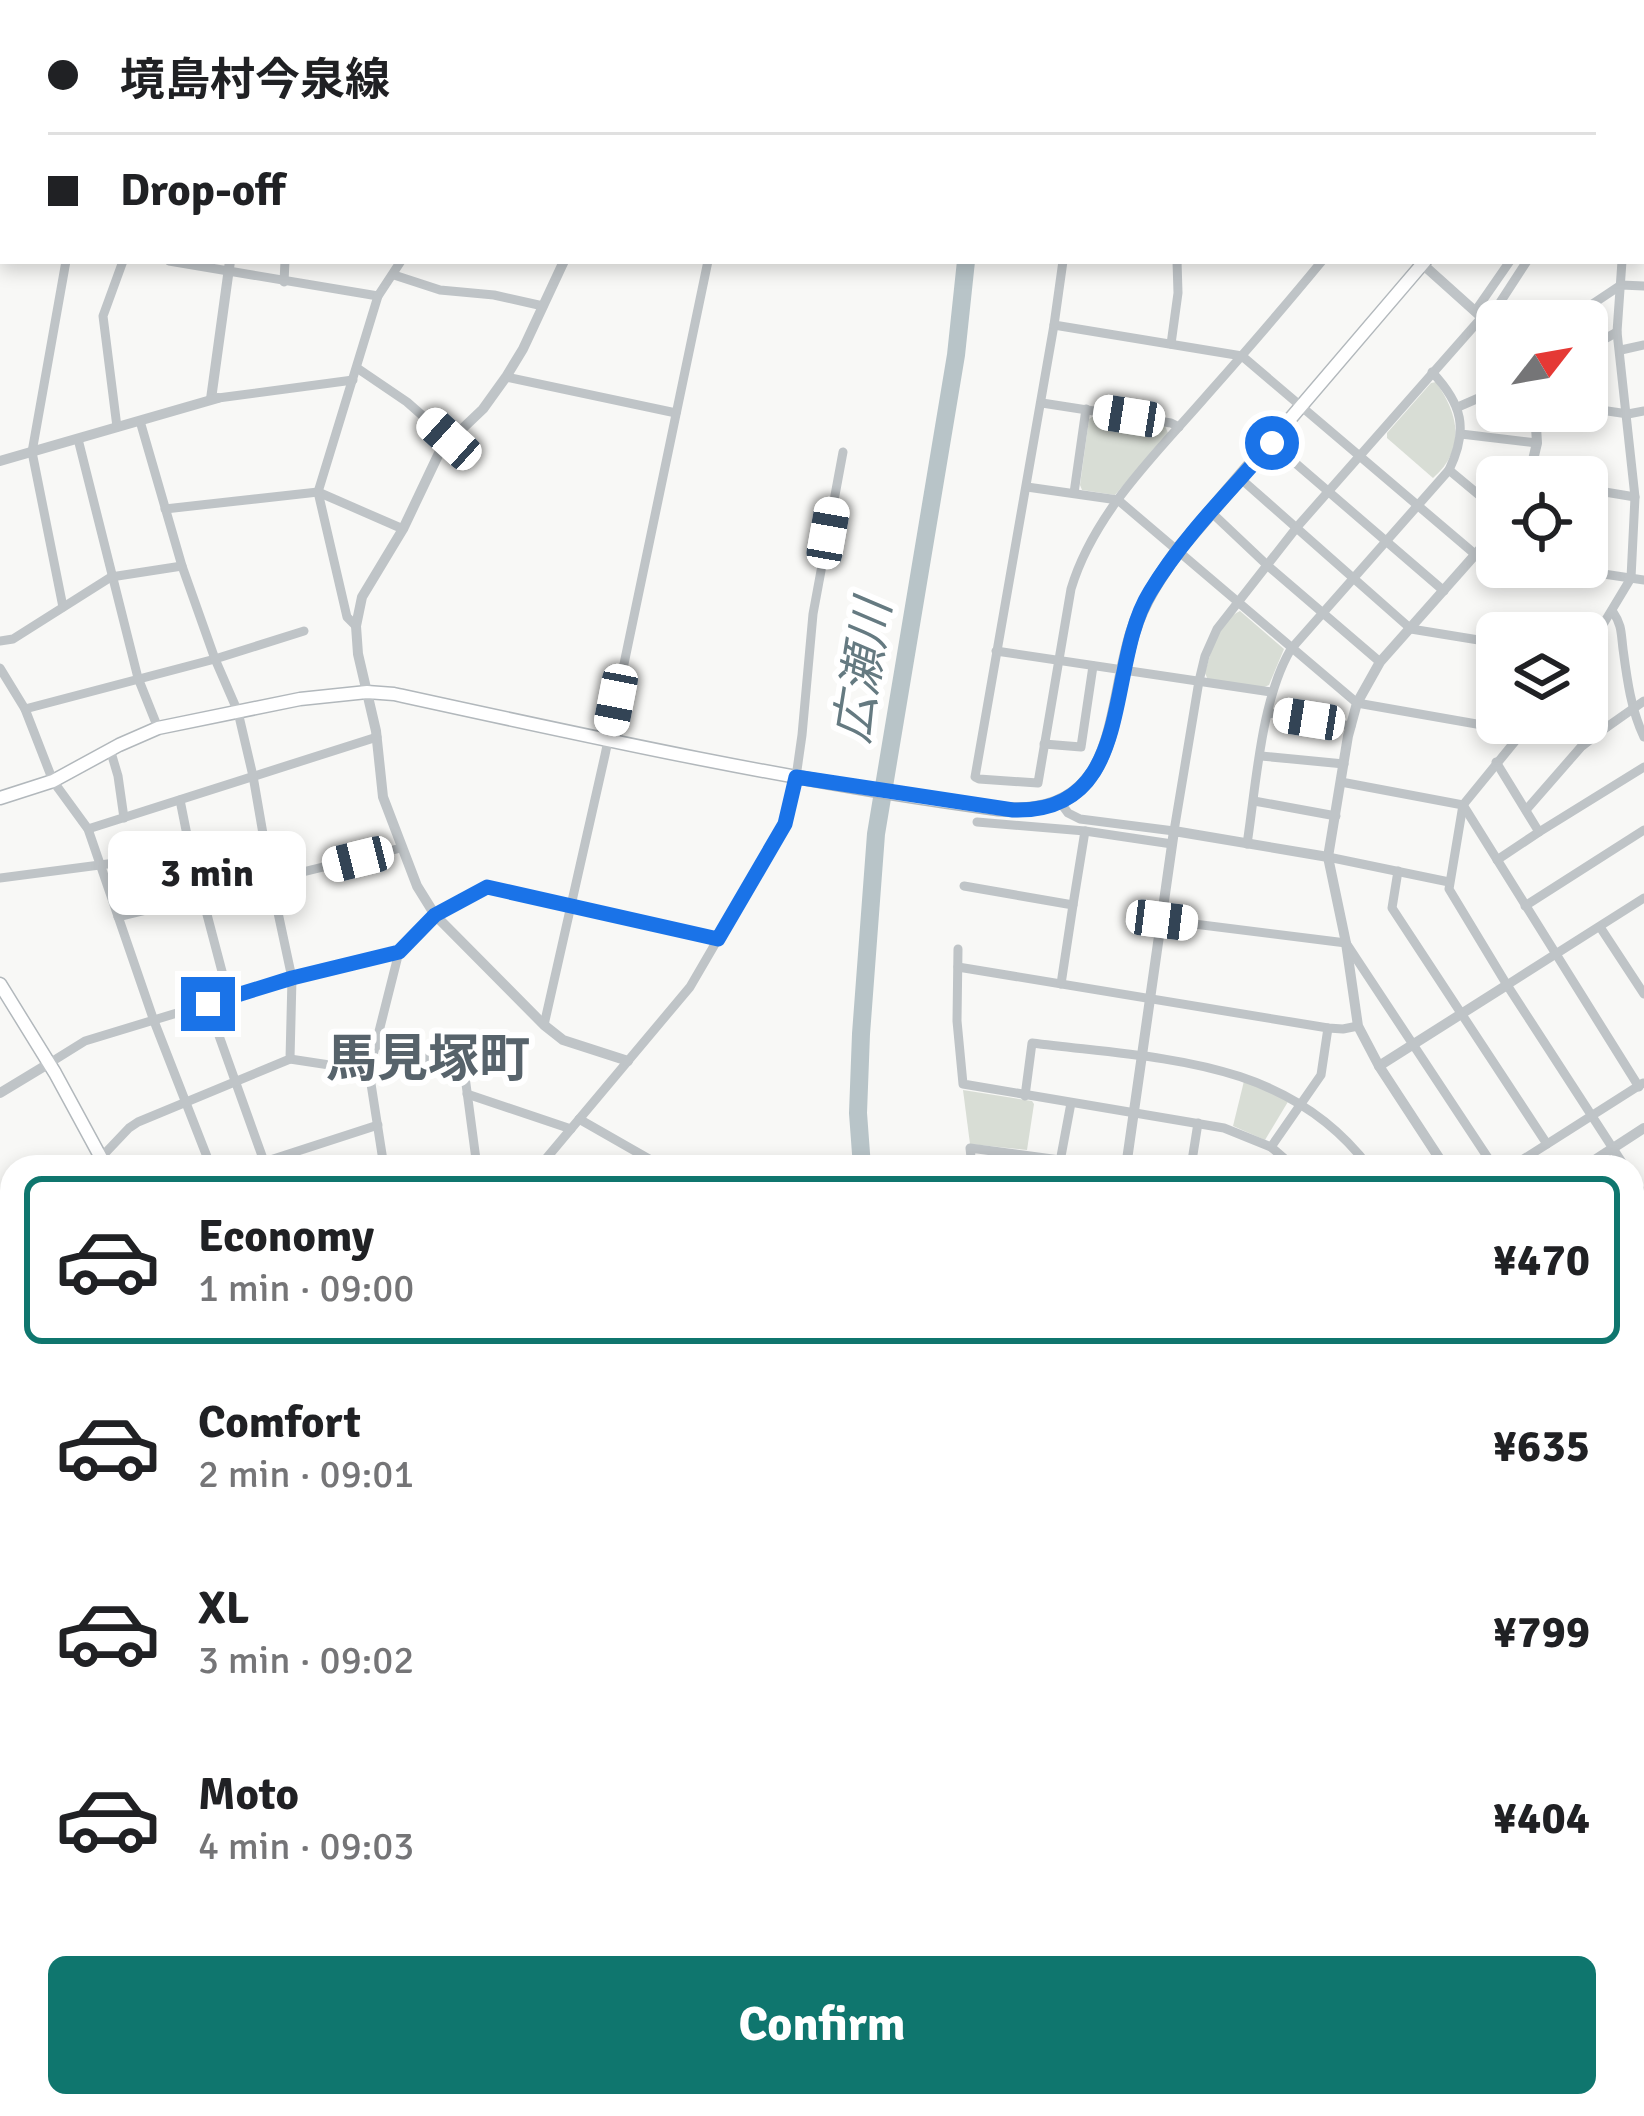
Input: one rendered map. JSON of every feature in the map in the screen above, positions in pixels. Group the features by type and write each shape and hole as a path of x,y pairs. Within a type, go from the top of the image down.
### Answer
{"main road":[{"path":"0,798 53,781 158,728 300,699 367,692 800,778 951,802 1023,810 1060,802 1101,763 1122,670 1147,596 1179,549 1420,264"},
{"path":"0,984 95,1155"}],"street":[{"path":"63,607 32,452 65,264"},
{"path":"117,427 103,316 122,264"},
{"path":"284,282 285,264"},
{"path":"356,626 347,616 318,492 378,296 399,264"},
{"path":"563,264 506,377 483,409 441,448 403,529 362,598 356,626 383,797 417,886 435,915 563,1040 628,1061"},
{"path":"544,1024 707,264"},
{"path":"1063,264 975,777 979,779 1038,783 1078,566 1097,526 1319,264"},
{"path":"1171,344 1177,264"},
{"path":"1424,264 1476,310"},
{"path":"1494,300 1509,264"},
{"path":"1499,300 1525,264"},
{"path":"1608,620 1631,578 1638,490 1617,332 1622,264"},
{"path":"215,398 229,266 284,282 378,296"},
{"path":"394,274 440,290 543,306"},
{"path":"1598,300 1621,284 1644,286"},
{"path":"1054,325 1242,356 1476,555 1380,662 1358,703 1328,857 1358,1026 1437,1155"},
{"path":"1128,1155 1173,837 1199,681 1211,640 1297,527 1432,372 1476,329"},
{"path":"1608,337 1617,332"},
{"path":"1621,350 1644,345"},
{"path":"357,368 407,402 449,439"},
{"path":"1247,844 1271,692 1280,666 1449,470 1461,434 1458,407 1432,372"},
{"path":"506,377 676,413"},
{"path":"0,461 215,398 353,380"},
{"path":"1458,407 1476,399"},
{"path":"1042,403 1179,427"},
{"path":"1074,493 1086,409"},
{"path":"1608,412 1644,411"},
{"path":"140,421 182,566 238,712 254,776 292,978 290,1060"},
{"path":"1534,456 1536,432"},
{"path":"1461,434 1537,443"},
{"path":"78,439 138,678 158,728"},
{"path":"1272,443 1444,591"},
{"path":"549,1155 690,987 785,824 800,778 813,614 843,452"},
{"path":"1449,470 1476,492"},
{"path":"1241,479 1411,629 1476,640"},
{"path":"1027,487 1118,500 1358,703 1476,721"},
{"path":"1608,489 1638,490"},
{"path":"165,509 318,492 403,529"},
{"path":"1212,513 1380,662"},
{"path":"0,641 13,639 111,578 182,566"},
{"path":"1608,575 1644,580"},
{"path":"1613,612 1622,625 1633,708 1644,736"},
{"path":"25,709 304,631"},
{"path":"996,650 1271,692"},
{"path":"1044,743 1081,747 1093,666"},
{"path":"0,668 25,709 53,781 88,830 206,1155"},
{"path":"1608,726 1644,701"},
{"path":"1268,713 1351,725"},
{"path":"88,830 376,737"},
{"path":"1512,744 1463,805 1449,890 1618,1155"},
{"path":"1526,810 1585,744"},
{"path":"110,749 124,818"},
{"path":"1261,757 1344,764"},
{"path":"1496,762 1540,832"},
{"path":"1497,860 1644,767"},
{"path":"1341,782 1463,805 1642,1085 1530,1155"},
{"path":"180,800 229,998"},
{"path":"1254,801 1336,816"},
{"path":"1060,802 1079,819 1173,837"},
{"path":"977,822 1247,844 1449,882"},
{"path":"1525,906 1644,830"},
{"path":"1060,984 1085,831"},
{"path":"118,917 401,848"},
{"path":"0,878 190,850"},
{"path":"1398,871 1392,908 1547,1144"},
{"path":"964,886 1073,905"},
{"path":"382,1155 369,1071 399,952 435,915 487,887 718,939"},
{"path":"1379,1066 1644,898"},
{"path":"1162,920 1346,943 1486,1155"},
{"path":"1600,927 1644,994"},
{"path":"958,949 957,1021 963,1084 1198,1123 1247,1136 1280,1155"},
{"path":"0,1093 85,1041 292,978 399,952"},
{"path":"958,967 1328,1028 1358,1026"},
{"path":"1633,976 1644,969"},
{"path":"208,1004 262,1155"},
{"path":"1271,1147 1321,1075 1328,1028"},
{"path":"1025,1096 1032,1042 1142,1057 1236,1074 1272,1087 1319,1114 1360,1155"},
{"path":"376,1044 464,1069 475,1155"},
{"path":"107,1155 129,1128 290,1060 369,1071"},
{"path":"467,1094 575,1124 638,1155"},
{"path":"1061,1155 1070,1103"},
{"path":"1193,1155 1198,1123"},
{"path":"291,1155 378,1125"},
{"path":"1603,1155 1644,1128"},
{"path":"971,1155 970,1148 1009,1155"}],"shaded area":[{"path":"1436,382 1450,407 1456,432 1451,455 1433,478 1387,433"},
{"path":"1089,419 1165,426 1168,433 1115,495 1082,490 1080,485"},
{"path":"1240,611 1284,649 1269,685 1262,688 1208,680 1205,673 1221,629"},
{"path":"1244,1081 1289,1100 1265,1140 1233,1126"},
{"path":"963,1090 1032,1101 1027,1150 970,1144"}],"waterway":[{"name":"広瀬川","path":"861,1155 861,1034 876,834 956,355 966,264"}],"district":[{"name":"馬見塚町","path":"428,1058"}],"route":[{"path":"208,1004 399,952 435,915 487,887 718,939 785,824 796,777 1013,810 1060,802 1075,793 1101,763 1122,670 1147,596 1179,549 1272,443"}]}
